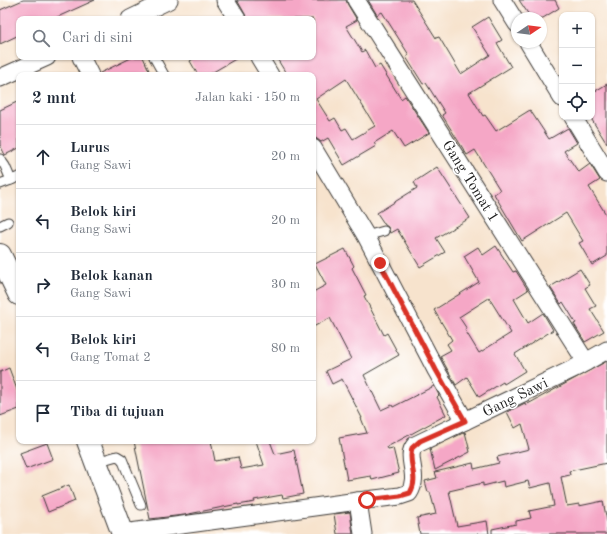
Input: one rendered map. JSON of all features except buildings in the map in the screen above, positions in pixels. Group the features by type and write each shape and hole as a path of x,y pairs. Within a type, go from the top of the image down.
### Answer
{"street":[{"path":"152,14 169,0"},
{"path":"225,0 235,16"},
{"name":"Gang Tomat 1","path":"356,0 586,362"},
{"path":"502,0 511,14"},
{"path":"532,48 559,93"},
{"path":"0,78 40,60"},
{"path":"83,60 89,72"},
{"path":"261,60 268,72"},
{"path":"575,120 607,173"},
{"path":"316,153 366,236 436,370 465,421"},
{"path":"0,255 16,288"},
{"name":"Gang Sawi","path":"358,501 400,496 410,493 414,481 411,456 412,448 420,441 465,421 586,362 607,350"},
{"path":"89,444 123,533 358,501 363,534"}],"lane":[{"path":"156,60 162,72"},
{"path":"0,159 15,179 0,184"},
{"path":"366,236 384,231"},
{"path":"96,462 117,456 122,459 142,505"}],"route":[{"path":"367,500 400,496 410,493 414,481 411,456 412,448 420,441 465,421 436,370 380,263"}]}
